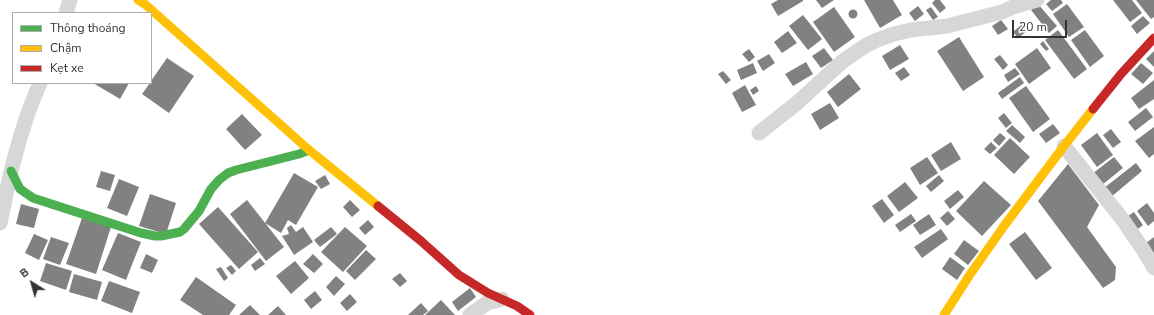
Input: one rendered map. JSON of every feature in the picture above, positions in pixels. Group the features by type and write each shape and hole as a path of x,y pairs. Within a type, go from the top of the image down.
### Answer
{"street":[{"path":"66,12 70,0"},
{"path":"138,0 146,5 309,150 421,241 459,275 488,293 517,306 530,315"},
{"path":"759,134 797,103 843,61 876,40 911,30 948,26 1002,12 1037,0"},
{"path":"944,315 1004,226 1064,146 1121,74 1154,38"},
{"path":"0,223 11,171 29,110 40,84"},
{"path":"1064,146 1123,220 1154,268"},
{"path":"11,171 20,189 33,198 141,233 155,236 165,236 180,232 184,229 199,212 211,189 228,173 309,150"},
{"path":"470,315 487,303 502,299"}],"building":[{"path":"778,0 803,1 778,16 771,4"},
{"path":"816,0 834,0 822,8"},
{"path":"864,0 893,0 902,15 880,28"},
{"path":"935,0 940,0 946,8 940,13 932,3"},
{"path":"1051,0 1061,0 1063,3 1052,11 1046,4"},
{"path":"1113,0 1132,0 1142,13 1130,22"},
{"path":"1136,0 1154,0 1154,17 1151,19"},
{"path":"1038,4 1057,26 1049,33 1031,10"},
{"path":"1067,4 1084,27 1069,37 1053,14"},
{"path":"918,6 924,14 915,21 909,13"},
{"path":"834,7 855,37 834,52 813,22"},
{"path":"931,7 938,17 933,20 926,10"},
{"path":"853,9 858,14 853,19 848,14"},
{"path":"803,15 822,39 808,50 789,26"},
{"path":"1143,16 1150,23 1137,34 1131,26"},
{"path":"1001,20 1008,29 998,35 992,26"},
{"path":"1022,24 1027,31 1018,38 1013,32"},
{"path":"1058,30 1087,69 1074,79 1045,40"},
{"path":"1085,30 1104,56 1090,67 1071,40"},
{"path":"788,31 797,43 782,53 774,42"},
{"path":"959,37 984,77 963,91 937,51"},
{"path":"1043,41 1049,49 1046,51 1040,44"},
{"path":"900,45 909,59 890,70 882,56"},
{"path":"824,48 833,60 821,68 812,56"},
{"path":"1037,48 1051,68 1029,84 1015,64"},
{"path":"749,49 755,57 749,62 742,54"},
{"path":"1154,51 1154,67 1146,59"},
{"path":"769,54 775,63 763,71 757,61"},
{"path":"1000,55 1008,65 1003,70 994,59"},
{"path":"167,58 194,76 169,113 142,94 149,84 152,84 152,80"},
{"path":"806,62 813,74 793,86 785,74"},
{"path":"753,63 757,73 741,80 737,70"},
{"path":"1141,63 1153,73 1143,84 1131,74"},
{"path":"904,67 910,75 901,81 895,73"},
{"path":"1015,68 1020,74 1008,82 1004,75"},
{"path":"723,71 731,80 726,84 718,74"},
{"path":"849,74 861,89 838,107 827,92"},
{"path":"1020,77 1024,83 1002,99 998,93"},
{"path":"1154,80 1154,99 1139,109 1131,98"},
{"path":"95,84 128,84 120,99"},
{"path":"745,85 756,105 742,112 732,93"},
{"path":"756,86 759,91 753,95 750,90"},
{"path":"1026,86 1050,119 1033,132 1009,98"},
{"path":"830,103 839,118 820,130 811,114"},
{"path":"1146,108 1153,117 1135,131 1128,122"},
{"path":"1004,113 1012,123 1006,128 998,118"},
{"path":"242,114 262,135 245,150 226,129"},
{"path":"1053,124 1060,133 1046,143 1039,134"},
{"path":"1012,125 1025,137 1020,143 1006,131"},
{"path":"1154,127 1154,154 1149,158 1135,141"},
{"path":"1111,129 1121,142 1113,148 1103,135"},
{"path":"1000,133 1006,138 999,146 993,140"},
{"path":"1097,133 1113,155 1097,167 1081,145"},
{"path":"1010,138 1030,157 1014,174 994,155"},
{"path":"951,142 961,159 941,171 931,155"},
{"path":"991,142 997,148 990,154 984,149"},
{"path":"927,157 938,173 920,185 910,168"},
{"path":"1114,157 1123,168 1102,185 1092,174"},
{"path":"1136,163 1142,171 1111,197 1104,188"},
{"path":"1068,164 1099,205 1087,227 1116,267 1115,280 1103,288 1038,201"},
{"path":"101,171 115,175 110,191 96,187"},
{"path":"294,173 318,187 296,225 288,220 281,233 265,223"},
{"path":"325,175 330,184 321,189 315,181"},
{"path":"939,175 944,181 931,192 926,186"},
{"path":"119,179 139,187 127,216 107,208"},
{"path":"984,181 1011,205 982,236 956,211"},
{"path":"905,182 918,198 899,212 887,196"},
{"path":"958,190 964,197 950,209 944,201"},
{"path":"150,194 176,203 166,234 139,226"},
{"path":"882,199 894,215 884,223 872,206"},
{"path":"247,200 284,247 266,261 230,214"},
{"path":"350,200 360,210 352,217 343,207"},
{"path":"1147,203 1154,213 1154,221 1148,226 1137,211"},
{"path":"21,204 39,209 34,228 16,224"},
{"path":"218,207 258,252 239,269 199,224"},
{"path":"948,211 955,219 947,226 940,218"},
{"path":"1134,212 1143,225 1135,231 1125,218"},
{"path":"911,214 916,221 900,232 895,225"},
{"path":"929,214 936,225 920,235 913,225"},
{"path":"82,218 111,227 96,274 66,264"},
{"path":"368,220 374,227 365,235 359,228"},
{"path":"291,225 296,232 303,227 313,242 294,255 282,236 289,234 287,228"},
{"path":"331,227 337,234 320,247 314,240"},
{"path":"345,227 367,246 343,272 321,252"},
{"path":"941,229 948,239 922,258 914,247"},
{"path":"1025,232 1052,268 1036,280 1009,244"},
{"path":"118,233 141,242 126,280 102,270"},
{"path":"34,234 48,240 39,260 25,253"},
{"path":"51,237 69,243 60,265 43,259"},
{"path":"1154,237 1154,255 1146,243"},
{"path":"964,240 979,251 968,265 954,254"},
{"path":"366,250 376,259 355,280 346,271"},
{"path":"146,254 158,260 152,273 140,268"},
{"path":"313,254 323,264 314,273 303,264"},
{"path":"950,257 965,268 957,280 942,269"},
{"path":"260,258 265,264 255,271 251,265"},
{"path":"295,261 309,278 291,294 276,276"},
{"path":"46,263 72,271 66,290 40,281"},
{"path":"231,265 236,271 232,275 226,268"},
{"path":"221,267 228,278 224,281 216,269"},
{"path":"400,273 407,281 400,287 392,279"},
{"path":"74,274 102,282 97,300 69,292"},
{"path":"336,276 345,284 334,296 326,287"},
{"path":"196,277 236,305 229,315 203,315 180,300"},
{"path":"109,281 140,292 132,313 101,301"},
{"path":"470,288 476,297 458,311 452,302"},
{"path":"315,291 322,300 311,309 304,300"},
{"path":"350,294 357,302 347,311 340,303"},
{"path":"441,300 455,315 425,315"},
{"path":"421,303 428,311 423,315 408,315"},
{"path":"250,305 260,315 239,315"},
{"path":"278,306 286,315 268,315"}],"traffic: fast":[{"path":"11,171 20,189 33,198 141,233 161,236 180,232 184,229 199,211 211,189 228,173 309,150"}],"traffic: slow":[{"path":"138,0 146,5 309,150 378,206"},
{"path":"944,315 1004,226 1093,109"}],"traffic: jam":[{"path":"1093,109 1121,74 1154,38"},
{"path":"378,206 421,241 459,275 488,293 517,306 530,315"}]}
